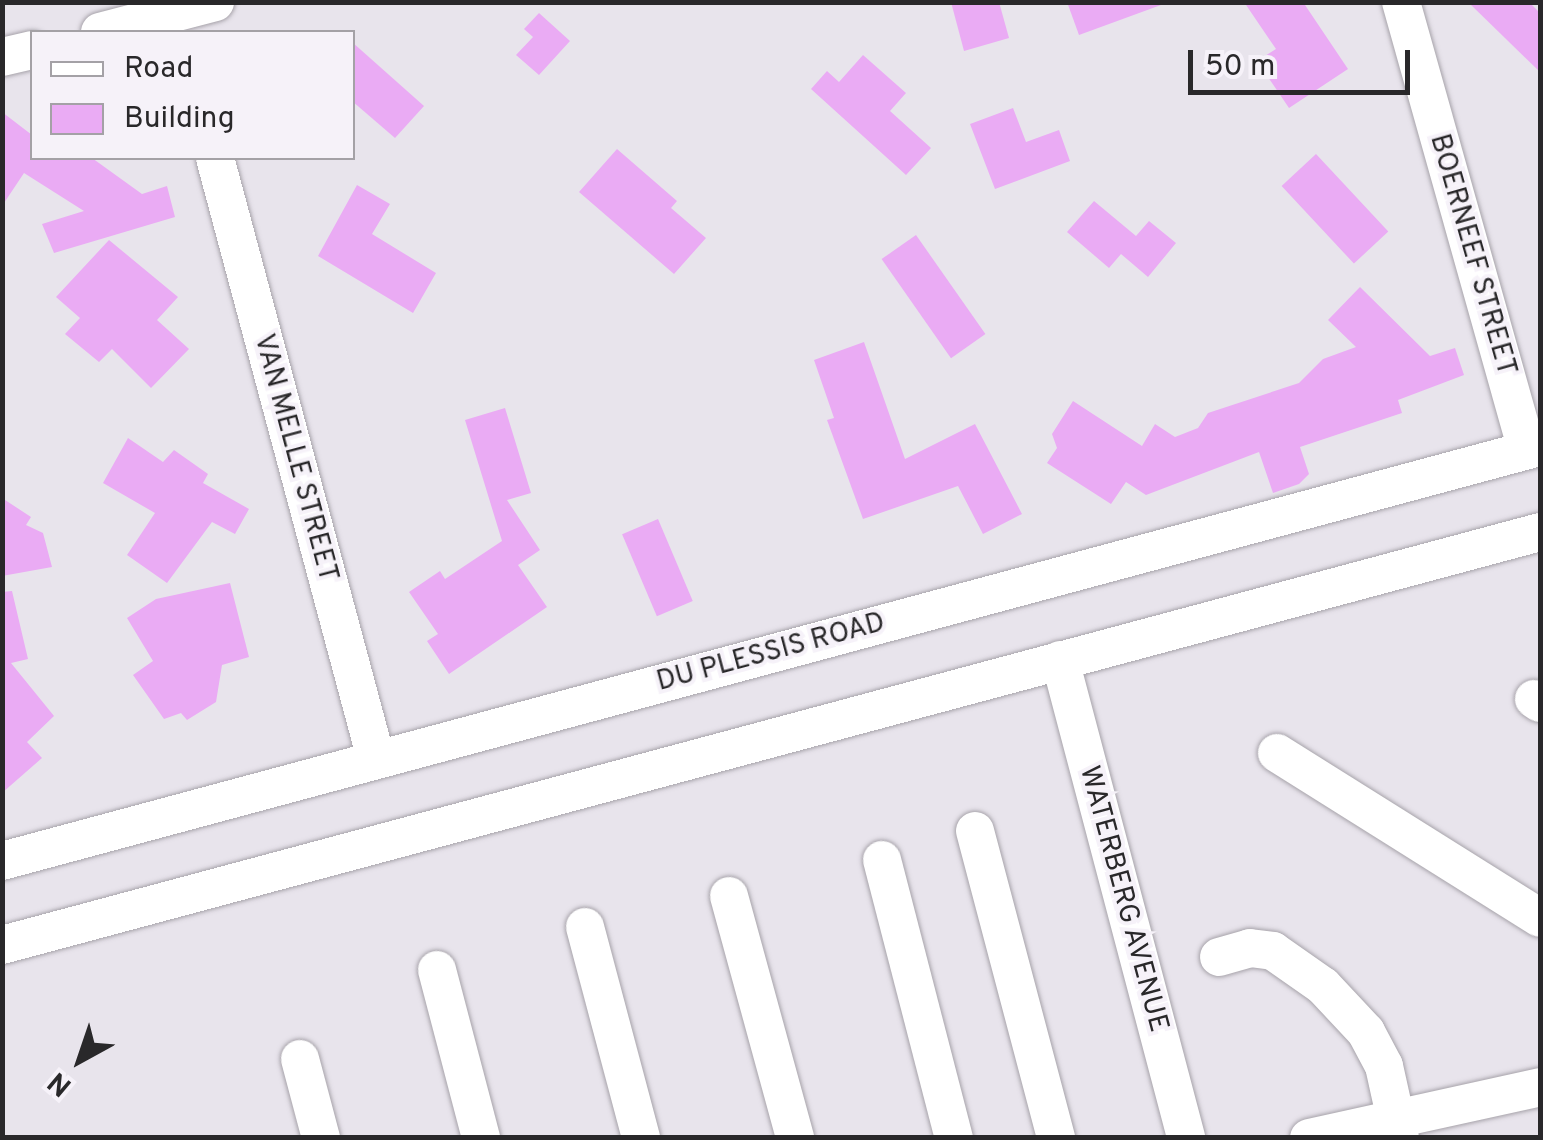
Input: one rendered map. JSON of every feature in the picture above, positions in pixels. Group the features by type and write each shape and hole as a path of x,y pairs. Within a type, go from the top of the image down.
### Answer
{"street":[{"path":"118,30 179,23 215,2"},
{"name":"BOERNEEF STREET","path":"1400,2 1534,448"},
{"path":"2,57 30,50"},
{"name":"VAN MELLE STREET","path":"216,160 376,759"},
{"name":"DU PLESSIS ROAD","path":"2,861 1534,448"},
{"path":"2,945 1540,532"},
{"name":"WATERBERG AVENUE","path":"1060,660 1186,1138"},
{"path":"1277,753 1540,918"},
{"path":"975,831 1056,1138"},
{"path":"882,860 954,1138"},
{"path":"729,896 795,1138"},
{"path":"584,927 642,1138"},
{"path":"1219,958 1250,948 1273,951 1323,986 1366,1032 1384,1066 1398,1128"},
{"path":"437,970 481,1138"},
{"path":"300,1059 321,1138"},
{"path":"1309,1138 1398,1128 1540,1087"}],"building":[{"path":"951,2 999,2 1009,38 964,51"},
{"path":"1067,2 1161,2 1161,5 1079,35"},
{"path":"1244,2 1303,2 1348,69 1289,108 1257,61 1276,49"},
{"path":"1468,2 1529,2 1540,13 1540,72"},
{"path":"539,13 570,41 539,75 516,55 533,37 524,29"},
{"path":"355,45 424,106 395,138 355,104"},
{"path":"863,55 906,93 890,111 931,148 906,175 811,89 827,71 839,82"},
{"path":"1013,108 1026,142 1059,130 1070,161 995,189 970,124"},
{"path":"2,112 30,133 30,160 95,160 142,194 167,186 175,217 54,253 42,224 84,211 24,173 2,206"},
{"path":"617,149 677,201 671,208 706,238 674,274 579,192"},
{"path":"1316,154 1388,232 1354,264 1282,186"},
{"path":"357,185 390,204 372,234 436,273 413,313 318,256"},
{"path":"1094,201 1136,236 1149,221 1176,243 1148,277 1121,254 1109,268 1067,232"},
{"path":"916,235 985,334 951,358 882,259"},
{"path":"109,240 178,297 157,320 189,349 151,388 112,349 99,362 65,334 80,318 56,297"},
{"path":"1360,287 1430,356 1455,348 1464,375 1398,400 1402,413 1300,447 1309,474 1299,484 1273,493 1259,452 1146,495 1126,482 1111,504 1047,463 1057,448 1052,434 1073,401 1142,446 1155,424 1175,437 1198,428 1208,413 1299,383 1323,359 1356,347 1328,320"},
{"path":"864,342 905,459 975,424 1022,514 983,534 958,486 863,519 827,420 834,418 814,360"},
{"path":"505,408 531,493 507,500 540,550 518,565 547,607 449,674 427,641 438,634 409,592 440,571 445,579 502,541 465,420"},
{"path":"128,438 163,462 174,450 208,474 203,483 249,509 235,534 212,522 167,583 127,555 155,513 103,483"},
{"path":"2,498 31,517 26,525 43,533 52,567 2,576"},
{"path":"658,519 693,601 657,616 622,534"},
{"path":"230,583 249,657 222,665 216,702 187,720 181,713 164,719 133,675 153,661 127,618 156,599"},
{"path":"12,591 28,659 11,663 54,716 27,742 42,758 2,793 2,592"}]}
